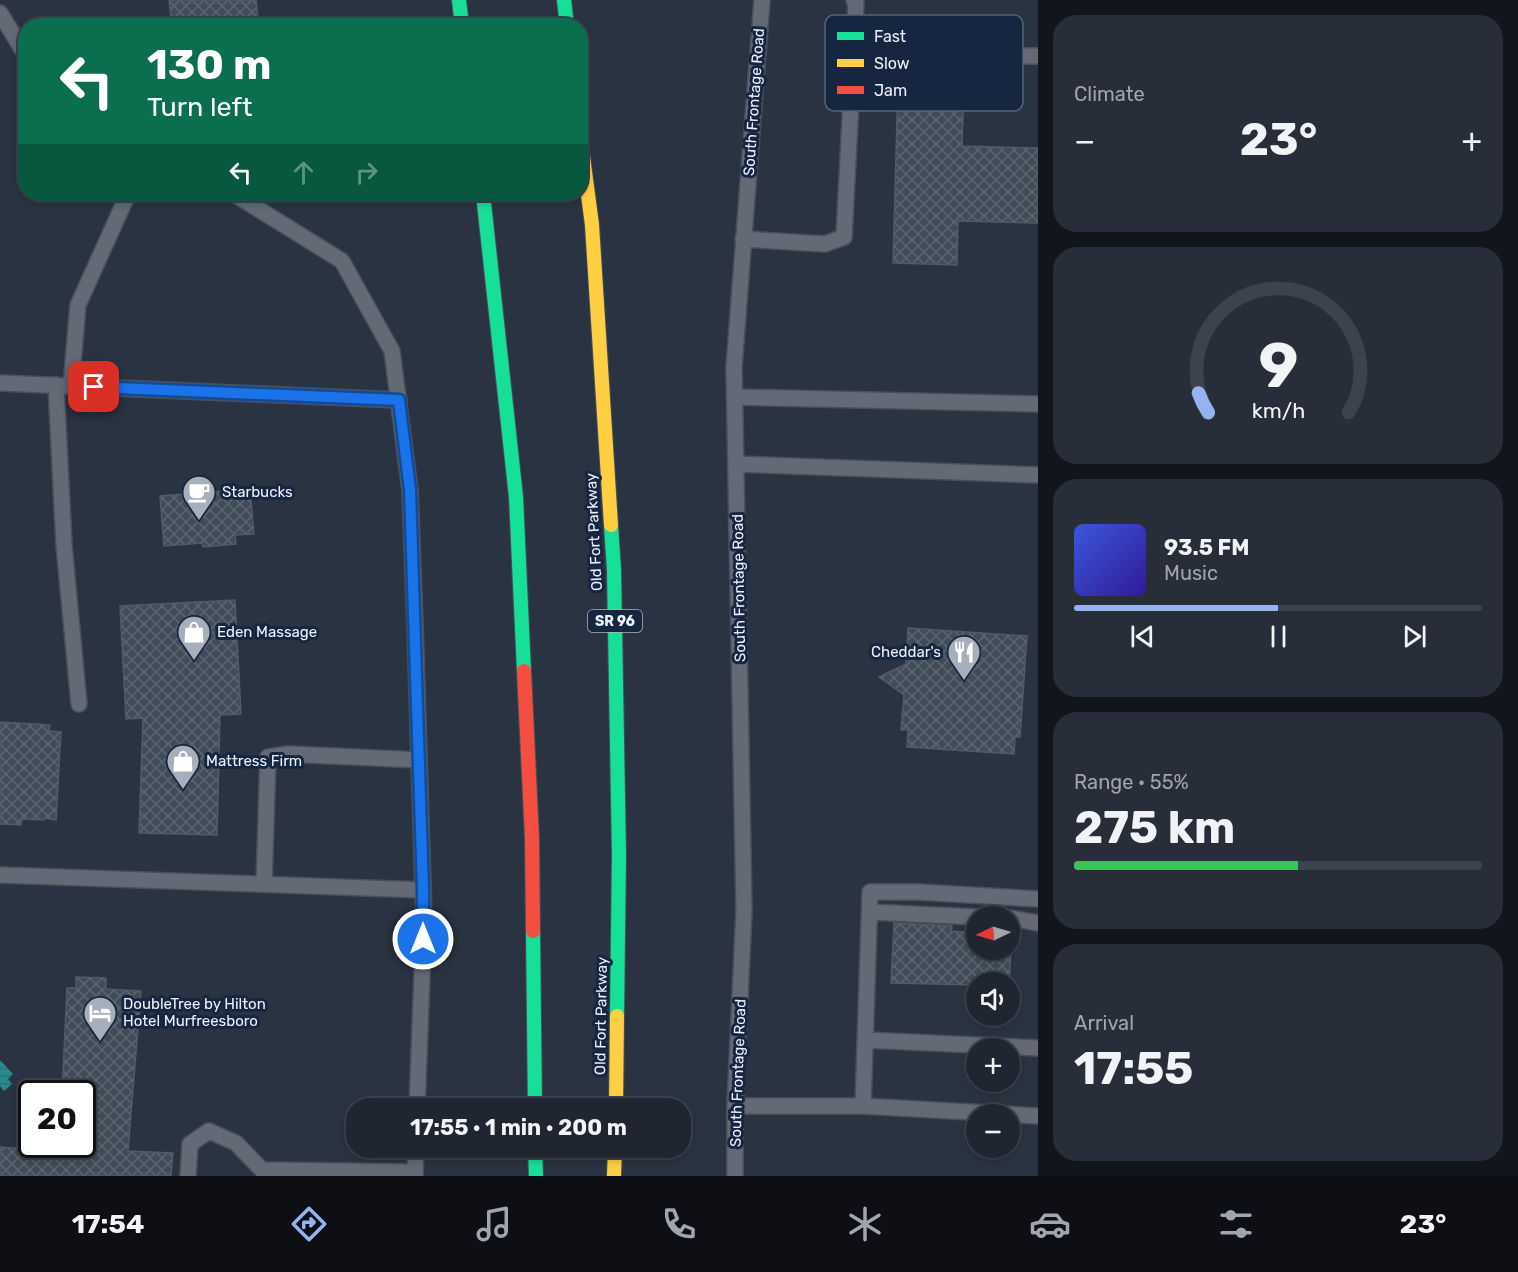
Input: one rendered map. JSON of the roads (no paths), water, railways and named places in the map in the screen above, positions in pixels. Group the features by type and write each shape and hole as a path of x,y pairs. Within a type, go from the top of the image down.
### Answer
{"main road":[{"path":"459,0 461,18"},
{"path":"564,0 566,18"},
{"name":"Old Fort Parkway","path":"588,195 592,225 614,570 619,855 616,1098"},
{"path":"484,201 516,497 532,838 535,1098"},
{"path":"535,1158 536,1176"},
{"path":"614,1176 615,1158"}],"lane":[{"name":"South Frontage Road","path":"735,1176 735,1106 744,910 734,367 762,0"},
{"path":"854,0 855,15"},
{"path":"0,13 18,42"},
{"path":"743,239 825,244 844,237 850,111"},
{"path":"79,704 64,545 63,386 78,305 125,201"},
{"path":"245,201 342,261 392,351 410,490 424,921 417,1098"},
{"path":"0,383 399,400"},
{"path":"735,397 1038,404"},
{"path":"736,464 1038,475"},
{"path":"264,884 268,757 289,754 419,760"},
{"path":"0,875 423,890"},
{"path":"863,1106 870,892 918,892 1038,899"},
{"path":"870,912 966,917"},
{"path":"1020,920 1038,923"},
{"path":"866,1040 1038,1048"},
{"path":"735,1106 863,1106 1038,1116"},
{"path":"188,1176 190,1144 209,1131 236,1143 262,1170 415,1174 416,1158"}],"place":[{"name":"Starbucks","path":"199,521"},
{"name":"Eden Massage","path":"194,661"},
{"name":"Cheddar's","path":"964,681"},
{"name":"Mattress Firm","path":"183,790"},
{"name":"DoubleTree by Hilton Hotel Murfreesboro","path":"100,1042"}]}
